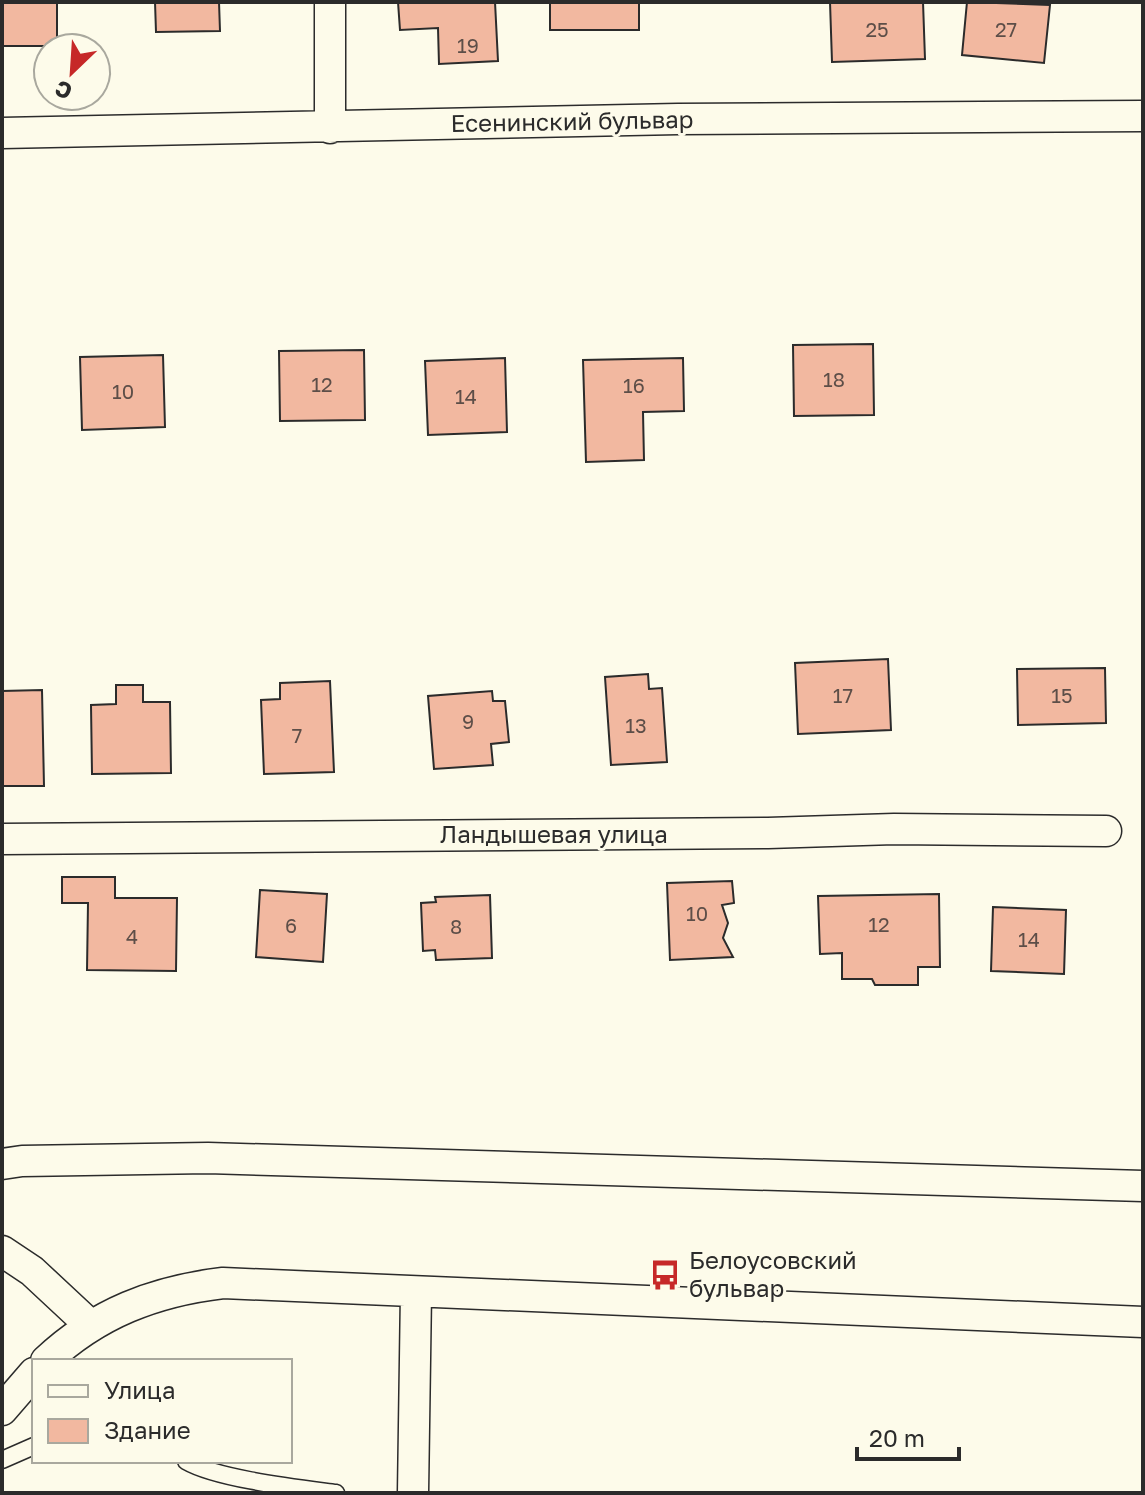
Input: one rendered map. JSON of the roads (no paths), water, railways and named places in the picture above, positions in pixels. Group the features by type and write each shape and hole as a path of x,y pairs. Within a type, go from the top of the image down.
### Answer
{"street":[{"path":"330,2 330,128"},
{"name":"Есенинский бульвар","path":"2,133 678,119 1143,116"},
{"name":"Ландышевая улица","path":"2,839 752,833 894,829 1106,831"},
{"path":"2,1164 208,1158 1143,1186"},
{"path":"2,1251 32,1271 91,1326"},
{"path":"49,1359 91,1326 114,1313 181,1288 223,1283 1143,1322"},
{"path":"413,1493 416,1292"},
{"path":"2,1410 32,1375"}],"lane":[{"path":"2,1460 32,1447"},
{"path":"190,1463 284,1489 336,1493"}],"place":[{"name":"Белоусовский бульвар","path":"665,1275"}]}
